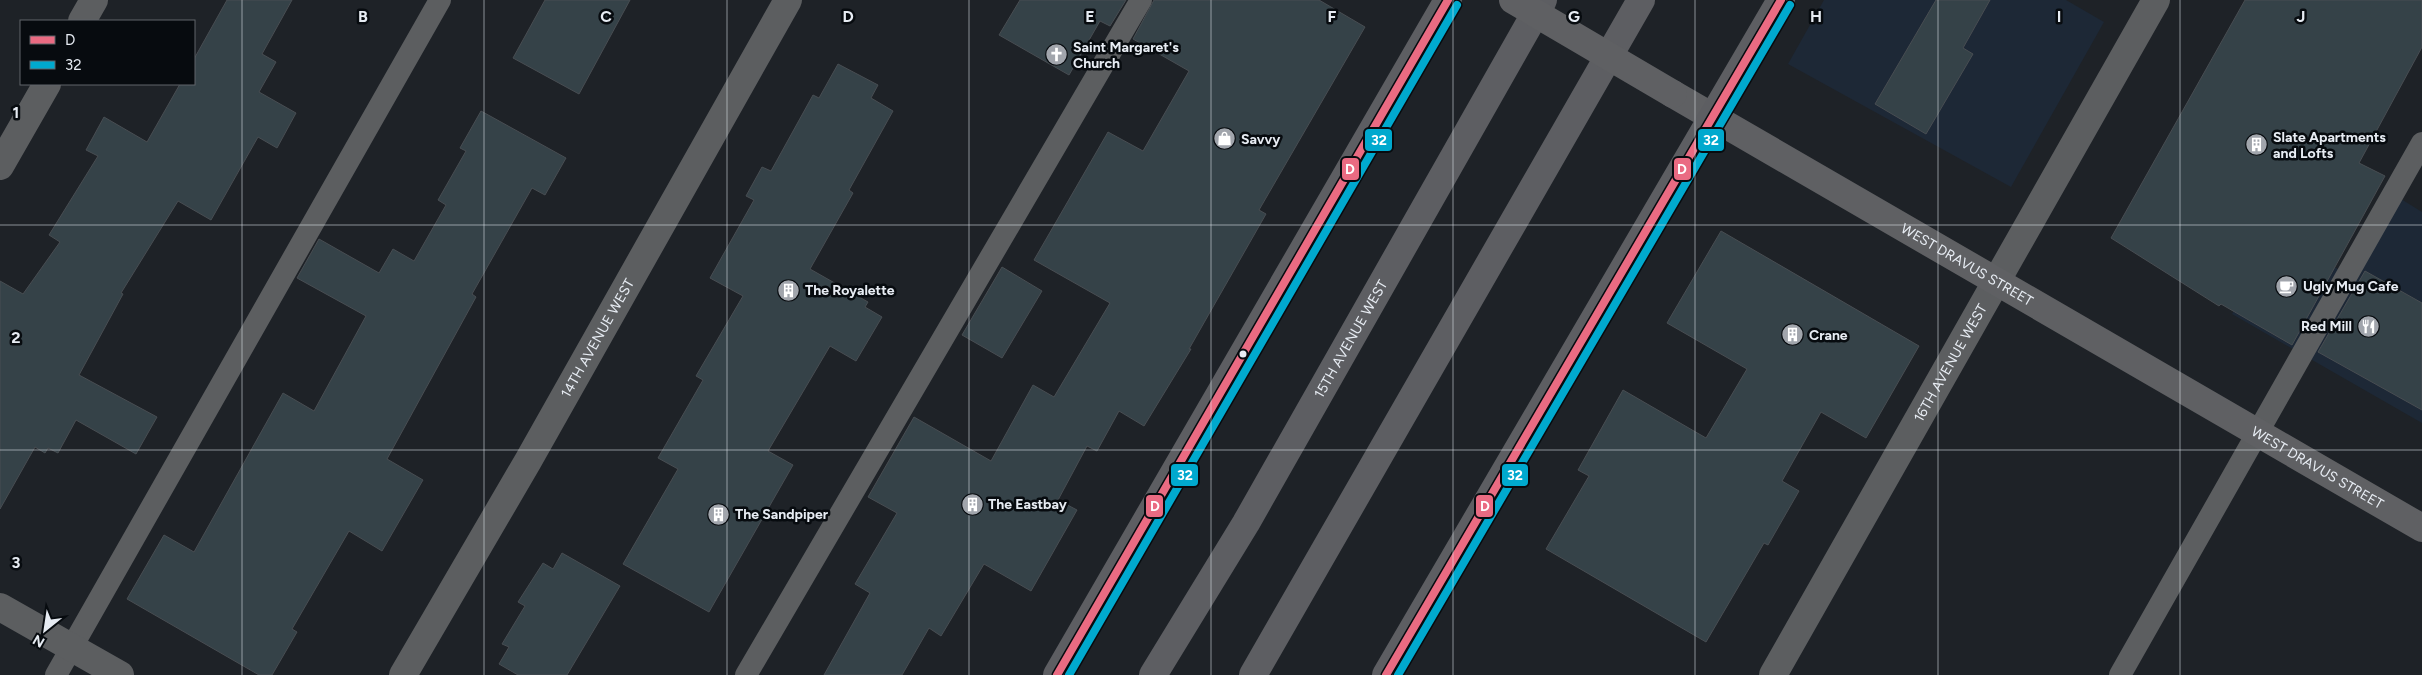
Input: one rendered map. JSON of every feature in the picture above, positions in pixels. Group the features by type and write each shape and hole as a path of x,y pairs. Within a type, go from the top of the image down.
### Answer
{"main road":[{"path":"1057,675 1448,0"},
{"name":"WEST DRAVUS STREET","path":"1513,0 2422,528"},
{"name":"15TH AVENUE WEST","path":"1154,675 1246,523 1543,0"},
{"path":"1253,675 1641,0"},
{"path":"1386,675 1524,442 1711,116 1780,0"}],"street":[{"path":"83,20 94,0"},
{"name":"14TH AVENUE WEST","path":"403,675 533,453 788,0"},
{"name":"16TH AVENUE WEST","path":"1773,675 2156,0"},
{"path":"0,166 45,85"},
{"path":"0,607 120,675"}],"lane":[{"path":"56,675 440,0"},
{"path":"746,675 1141,0"},
{"path":"2120,675 2422,143"}],"shaded area":[{"path":"1824,0 2066,0 2104,22 2011,187 1788,64"},
{"path":"2401,199 2422,212 2422,423 2232,314 2278,234 2355,279"}],"building":[{"path":"227,0 292,0 262,54 276,62 259,92 296,113 277,148 258,137 211,220 178,201 121,293 123,294 79,375 157,417 136,454 76,420 58,453 48,448 45,453 35,447 0,509 0,281 23,294 60,242 49,235 98,156 86,150 104,117 147,142 179,85 195,85 195,57"},
{"path":"545,0 630,0 579,94 513,58"},
{"name":"Saint Margaret's Church","path":"1020,0 1126,0 1110,26 1100,21 1069,75 999,35"},
{"path":"1154,0 1319,0 1365,27 1259,210 1266,214 1189,349 1191,349 1144,426 1119,411 1097,451 1087,446 1058,500 1077,510 1031,591 984,564 941,636 929,628 902,675 824,675 870,593 855,584 897,513 868,497 914,417 991,461 1033,385 1054,397 1110,303 1034,260 1108,132 1143,151 1189,71 1133,39"},
{"path":"1936,0 1990,0 1963,48 1973,54 1926,134 1875,104"},
{"name":"Slate Apartments and Lofts","path":"2245,0 2422,0 2422,47 2359,163 2385,176 2292,345 2221,304 2219,306 2111,238"},
{"path":"838,64 878,85 871,98 893,111 849,190 853,193 810,269 868,302 865,307 882,317 856,361 830,346 768,451 793,465 709,612 623,564 678,469 658,458 703,380 696,376 743,296 710,278 754,200 746,196 762,167 771,171 813,95 819,98"},
{"path":"481,111 566,158 545,195 532,188 472,294 476,297 387,459 423,480 382,551 349,531 292,629 297,632 272,675 259,675 127,599 164,535 194,552 283,393 314,411 366,316 297,278 319,239 379,273 393,249 414,261 446,205 438,200 466,151 460,148"},
{"path":"1721,231 1919,346 1866,438 1821,412 1782,481 1799,491 1768,545 1764,543 1706,642 1546,549 1589,476 1578,470 1623,390 1706,438 1747,369 1667,323"},
{"path":"1002,267 1042,291 1002,358 962,335"},
{"path":"2365,271 2422,303 2422,410 2318,352"},
{"path":"562,553 620,586 567,675 518,675 499,664 509,647 502,644 525,606 518,602 543,563 553,569"}],"transit line":[{"name":"D","path":"1057,675 1448,0"},
{"name":"D","path":"1386,675 1781,0"},
{"name":"32","path":"1069,675 1457,5"},
{"name":"32","path":"1398,675 1790,5"}],"place":[{"name":"Saint Margaret's Church","path":"1057,55"},
{"name":"Savvy","path":"1225,139"},
{"name":"Slate Apartments and Lofts","path":"2257,145"},
{"name":"Ugly Mug Cafe","path":"2287,286"},
{"name":"The Royalette","path":"789,290"},
{"name":"Red Mill","path":"2368,326"},
{"name":"Crane","path":"1793,335"},
{"name":"The Eastbay","path":"972,504"},
{"name":"The Sandpiper","path":"719,514"}]}
